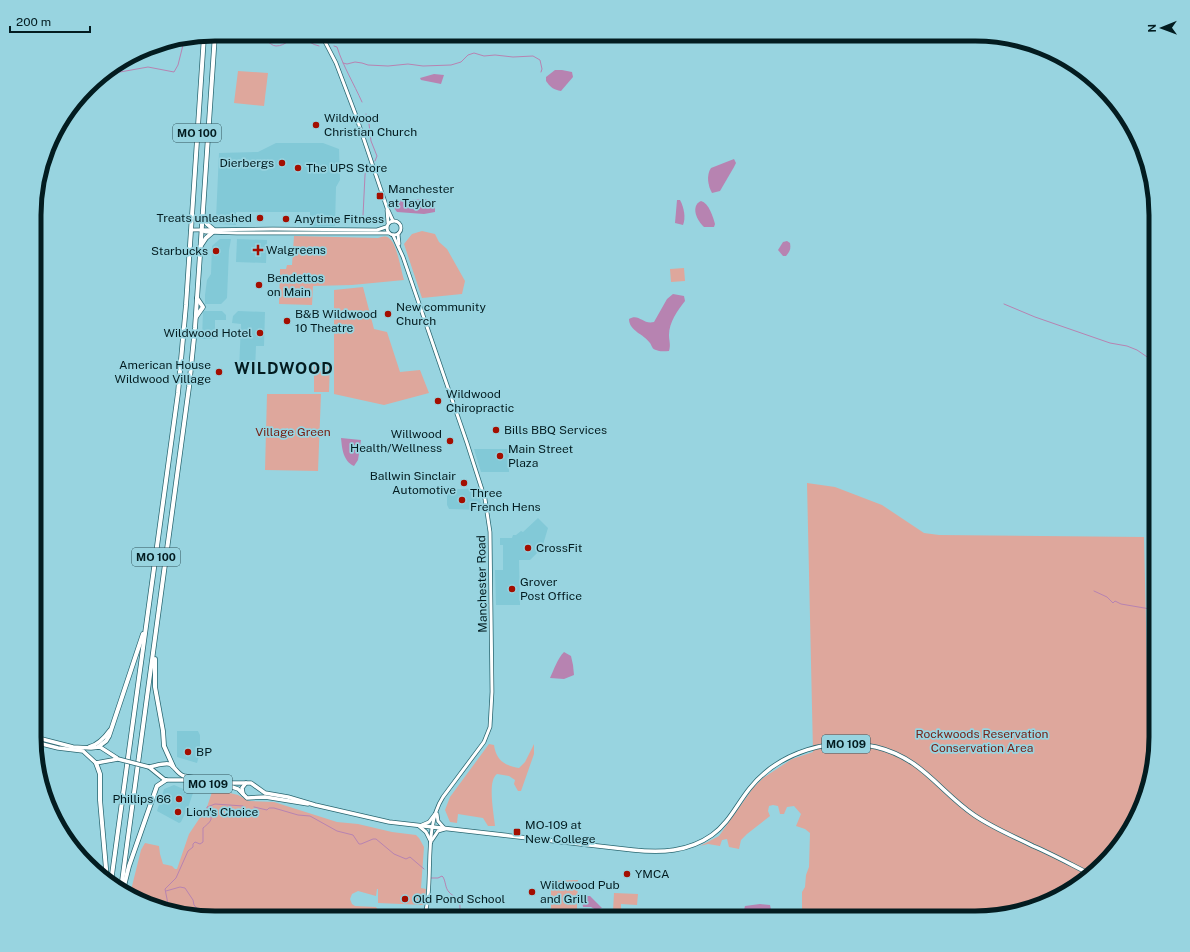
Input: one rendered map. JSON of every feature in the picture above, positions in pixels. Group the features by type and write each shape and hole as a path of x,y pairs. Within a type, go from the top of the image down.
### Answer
{"highway":[{"name":"MO 100","path":"112,877 176,408 184,334 204,41"},
{"name":"MO 100","path":"123,885 184,430 195,317 203,307 197,297 214,41"},
{"path":"200,247 213,231 202,216"},
{"path":"96,747 106,742 147,622"},
{"path":"154,647 155,687 163,731 164,746 173,767"},
{"path":"96,763 100,774 100,800 106,873"},
{"path":"123,885 157,786 168,780"}],"main road":[{"path":"84,748 95,745 105,737 110,729"},
{"name":"MO 109","path":"41,739 84,748 103,748 105,751 118,758 149,766 165,764 173,767 184,776 227,783 251,783 265,793 288,797 378,820 433,828 663,852 676,850 700,842 717,831 730,817 758,780 783,760 814,748 839,744 854,744 884,749 904,757 924,771 966,810 983,821 1085,872"},
{"path":"41,744 58,748 83,751 96,763"},
{"path":"90,757 91,751 96,747"},
{"path":"104,761 106,756 105,751"},
{"name":"MO 109","path":"96,763 118,758"},
{"path":"160,777 159,769 165,764"},
{"name":"MO 109","path":"149,766 160,777 168,780 188,780 232,787 238,789 247,798 270,798 315,805"},
{"path":"168,780 174,775 173,767"},
{"path":"243,795 242,789 246,783"},
{"path":"252,797 257,791 255,786"}],"street":[{"path":"325,41 336,63 387,208 393,221"},
{"path":"213,231 378,230 386,227 388,223 387,208"},
{"path":"191,230 398,234 401,229 398,222 393,221 388,223"},
{"path":"386,227 388,233"},
{"name":"Manchester Road","path":"398,234 399,246"},
{"name":"Manchester Road","path":"393,235 399,246 467,443 485,499 490,532 492,692 490,727 484,742 443,798 436,812 431,842 425,911"},
{"path":"431,842 426,832 419,826 429,822 436,812"},
{"path":"431,842 436,833 445,829 438,821 436,812"}],"shaded area":[{"path":"555,70 572,72 573,77 561,91 552,88 546,81 546,77"},
{"path":"434,74 444,75 441,84 421,80 420,78"},
{"path":"276,143 323,143 339,149 340,180 336,187 335,226 310,227 310,212 236,212 236,225 219,224 216,219 219,153 258,152"},
{"path":"734,159 736,163 720,191 712,193 708,180 709,171 711,168"},
{"path":"425,199 433,202 435,212 424,214 397,212 393,204 395,201"},
{"path":"677,200 680,200 683,209 683,225 675,223"},
{"path":"701,201 706,204 710,211 715,224 714,227 704,227 697,217 695,210 696,206"},
{"path":"220,239 231,239 229,250 227,298 221,304 205,304 207,280 211,274 212,246"},
{"path":"237,239 267,240 266,263 236,262"},
{"path":"787,241 790,243 790,250 786,256 783,256 778,250 783,242"},
{"path":"673,294 684,296 685,301 672,321 669,330 669,351 658,351 631,327 629,319 636,317 647,322 654,322 667,299"},
{"path":"203,311 222,311 226,315 226,320 215,320 215,339 202,339"},
{"path":"238,311 265,312 264,346 256,346 255,370 239,370 241,324 232,323 233,316"},
{"path":"341,438 361,440 358,460 354,466 345,458"},
{"path":"474,449 509,449 509,472 481,472"},
{"path":"477,488 483,510 449,509 447,505 447,490"},
{"path":"538,518 548,528 542,548 530,560 519,560 520,605 496,605 495,570 503,570 503,545 500,545 500,538 512,538 513,535 516,535 521,531 523,532"},
{"path":"564,652 571,656 574,675 564,679 550,678 558,661"},
{"path":"177,731 198,731 200,735 200,752 197,763 177,757"},
{"path":"174,785 193,793 188,808 181,822 179,823 157,811 164,789"},
{"path":"581,896 590,896 602,908 596,910 591,907 583,907"},
{"path":"760,904 770,905 771,911 744,911 745,906"}],"green space":[{"path":"238,71 268,73 264,106 234,103"},
{"path":"422,231 435,234 439,242 447,249 465,281 462,294 422,298 404,244 412,234"},
{"path":"294,236 387,237 395,247 404,280 352,285 313,286 312,305 279,304 280,269 286,269 287,265 292,265"},
{"path":"684,268 685,281 671,282 670,269"},
{"path":"363,287 374,329 387,332 400,372 420,370 429,393 384,405 334,394 334,290"},
{"path":"314,363 330,363 329,392 314,392"},
{"name":"Village Green","path":"267,394 321,394 318,471 265,470"},
{"name":"Rockwoods Reservation Conservation Area","path":"807,483 835,487 882,505 924,533 939,535 1144,537 1149,713 1149,748 1146,771 1136,804 1120,834 1106,852 1090,868 1072,882 1042,898 998,910 802,911 802,892 805,887 806,875 809,867 810,833 805,829 796,826 801,814 794,806 787,807 784,814 780,814 778,806 769,806 768,811 770,816 741,840 739,849 729,847 727,839 722,840 720,846 708,844 700,846 719,836 753,788 763,778 792,759 813,752"},
{"path":"489,744 494,745 497,755 505,764 519,768 525,762 534,744 534,754 521,791 518,791 514,784 515,780 509,776 497,774 492,783 495,826 488,826 483,818 458,814 457,823 450,822 445,810 450,797"},
{"path":"213,789 238,795 249,801 274,802 337,822 358,824 392,832 416,835 424,847 421,888 426,889 424,905 378,903 377,889 376,896 358,891 352,894 350,899 352,904 355,906 376,907 379,911 204,911 181,908 159,902 131,890 141,850 145,843 159,846 163,864 177,869 189,834 207,807"},
{"path":"578,880 577,909 584,911 551,911 551,881"},
{"path":"614,893 638,894 637,905 621,904 621,911 613,911"}],"waterway":[{"path":"230,41 265,41"},
{"path":"265,41 276,46 283,45 290,41"},
{"path":"307,41 319,46"},
{"path":"116,71 120,72 148,67 174,72 178,65 183,45 192,42"},
{"path":"334,46 337,47 345,68 362,102"},
{"path":"343,63 347,64 355,62 368,65 388,66 408,64 423,66 451,65 461,62 468,55 474,53 484,56 533,56 540,60 542,69 541,72"},
{"path":"366,114 371,141 377,156 375,161"},
{"path":"363,216 365,175 368,166"},
{"path":"1004,304 1035,317 1110,343 1127,346 1137,350 1149,358"},
{"path":"1094,591 1107,597 1113,603 1115,601 1121,604 1149,609"},
{"path":"168,904 165,889 176,878 188,851 193,847 193,844 195,842 200,844 203,842 203,828 211,820 207,807 215,804 243,806"},
{"path":"254,807 267,810 269,808 274,808 298,815 310,816 337,831 353,835 359,844 376,839 394,854 406,859 410,857 424,869"},
{"path":"431,878 438,878 442,876 448,890 452,895 459,899 460,910 462,911"},
{"path":"166,891 180,887 185,888 193,900 194,905 199,911"}],"place":[{"name":"Wildwood Christian Church","path":"316,125"},
{"name":"Dierbergs","path":"282,163"},
{"name":"The UPS Store","path":"298,168"},
{"name":"Manchester at Taylor","path":"380,196"},
{"name":"Treats unleashed","path":"260,218"},
{"name":"Anytime Fitness","path":"286,219"},
{"name":"Walgreens","path":"258,250"},
{"name":"Starbucks","path":"216,251"},
{"name":"Bendettos on Main","path":"259,285"},
{"name":"New community Church","path":"388,314"},
{"name":"B&B Wildwood 10 Theatre","path":"287,321"},
{"name":"Wildwood Hotel","path":"260,333"},
{"name":"American House Wildwood Village","path":"219,372"},
{"name":"Wildwood Chiropractic","path":"438,401"},
{"name":"Bills BBQ Services","path":"496,430"},
{"name":"Willwood Health/Wellness","path":"450,441"},
{"name":"Main Street Plaza","path":"500,456"},
{"name":"Ballwin Sinclair Automotive","path":"464,483"},
{"name":"Three French Hens","path":"462,500"},
{"name":"CrossFit","path":"528,548"},
{"name":"Grover Post Office","path":"512,589"},
{"name":"BP","path":"188,752"},
{"name":"Phillips 66","path":"179,799"},
{"name":"Lion's Choice","path":"178,812"},
{"name":"MO-109 at New College","path":"517,832"},
{"name":"YMCA","path":"627,874"},
{"name":"Wildwood Pub and Grill","path":"532,892"},
{"name":"Old Pond School","path":"405,899"}],"district":[{"name":"WILDWOOD","path":"284,368"}]}
